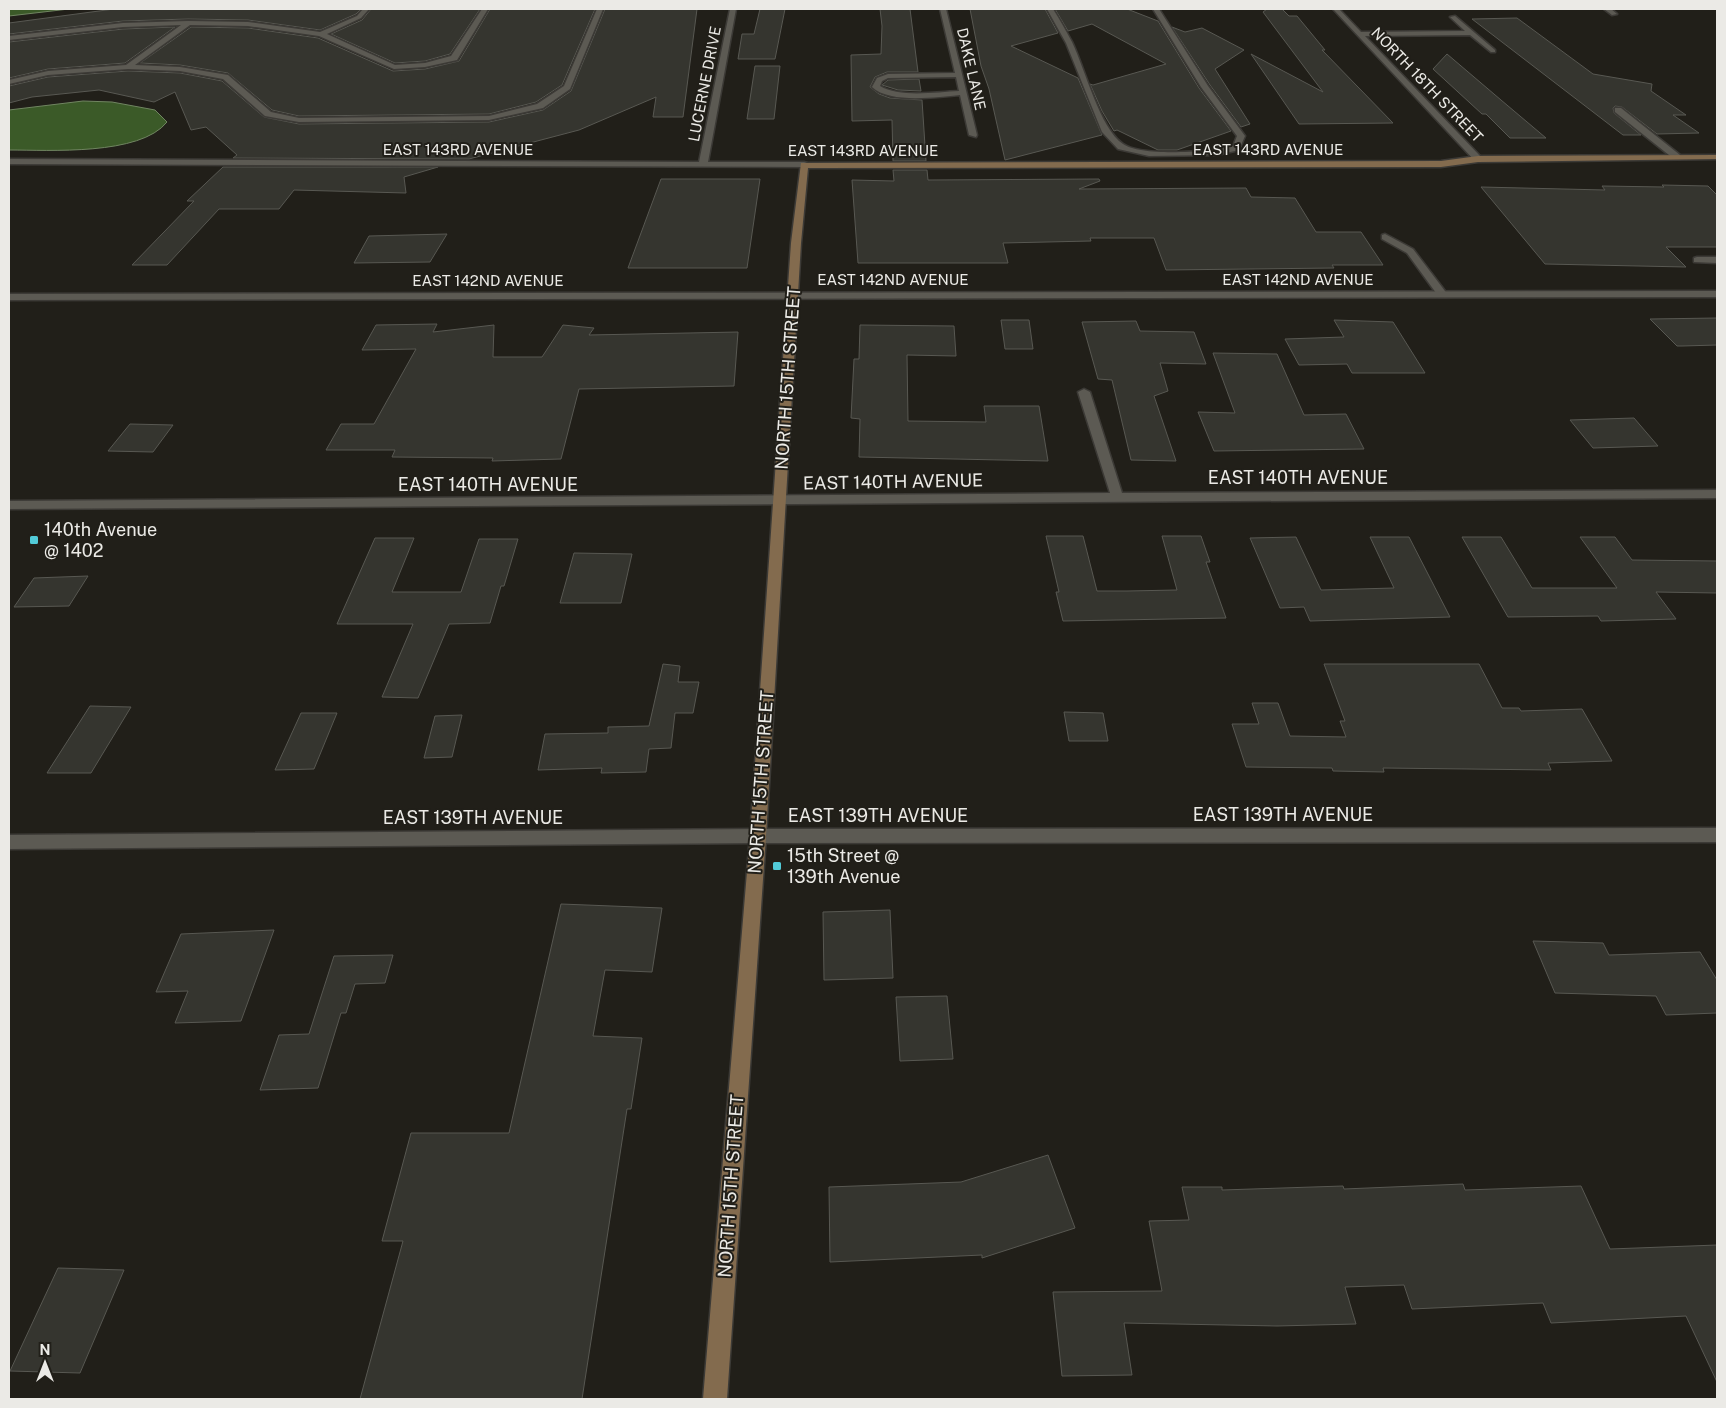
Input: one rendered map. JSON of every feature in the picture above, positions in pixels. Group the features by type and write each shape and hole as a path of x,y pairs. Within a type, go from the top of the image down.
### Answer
{"street":[{"path":"321,34 359,17 366,9"},
{"path":"9,38 123,25 188,22 248,24 321,34 394,67 425,65 454,58 485,9"},
{"path":"9,82 48,73 128,67 180,69 226,77 268,114 299,120 489,118 540,106 567,88 600,9"},
{"name":"LUCERNE DRIVE","path":"703,164 733,9"},
{"name":"DAKE LANE","path":"943,9 973,135"},
{"path":"1050,9 1069,43 1106,132 1121,147 1149,154 1217,153 1236,148 1240,136 1205,87 1156,9"},
{"name":"NORTH 18TH STREET","path":"1336,9 1478,159"},
{"path":"1607,9 1614,14"},
{"path":"1453,17 1493,51"},
{"path":"128,67 188,22"},
{"path":"1359,34 1470,32"},
{"path":"959,75 888,76 880,78 876,82 876,87 880,91 891,94 963,93"},
{"path":"1618,110 1677,157"},
{"name":"EAST 143RD AVENUE","path":"9,162 804,165 1441,164 1478,159 1717,157"},
{"name":"NORTH 15TH STREET","path":"715,1399 758,836 796,243 804,165"},
{"path":"1385,237 1410,251 1443,295"},
{"path":"1697,260 1717,260"},
{"name":"EAST 142ND AVENUE","path":"9,296 1717,294"},
{"path":"1084,392 1117,496"},
{"name":"EAST 140TH AVENUE","path":"9,505 780,501 1117,496 1717,494"},
{"name":"EAST 139TH AVENUE","path":"9,842 758,836 1717,834"}],"shaded area":[{"path":"9,9 69,9 9,16"},
{"path":"83,101 112,102 155,110 167,122 154,133 137,141 116,146 69,150 9,150 9,110"}],"building":[{"path":"114,9 361,9 356,14 320,30 248,20 188,19 123,21 9,34 9,23"},
{"path":"371,9 480,9 450,54 425,61 395,63 331,34 362,20"},
{"path":"490,9 595,9 562,85 536,102 489,114 299,116 272,110 228,73 180,65 140,63 191,27 248,28 318,38 393,71 425,69 459,61"},
{"path":"605,9 697,9 683,117 653,117 656,97 579,130 469,159 233,158 237,155 206,127 191,130 175,92 154,102 99,90 32,97 9,103 9,86 48,77 128,71 180,73 222,81 264,117 299,124 489,122 543,110 571,91"},
{"path":"760,9 785,9 775,59 738,59 742,34 754,34"},
{"path":"880,9 910,9 918,72 887,72 875,77 870,87 879,94 890,98 922,100 926,161 893,161 892,120 852,121 851,55 881,54 882,26"},
{"path":"970,9 1045,9 1058,33 1011,46 1078,78 1102,135 1005,160 989,89 981,66"},
{"path":"1055,9 1127,9 1158,21 1199,88 1231,131 1177,150 1158,150 1117,130 1114,131 1102,111 1090,84 1093,85 1166,64 1092,24 1068,31"},
{"path":"1267,9 1282,9 1289,16 1297,16 1325,50 1322,50 1393,123 1299,124 1251,54 1323,92 1263,12"},
{"path":"1517,18 1593,74 1652,84 1651,91 1686,115 1673,115 1699,133 1657,134 1622,107 1615,106 1613,108 1614,113 1641,135 1623,135 1472,19"},
{"path":"175,27 125,63 48,69 9,78 9,42 123,29"},
{"path":"1172,27 1185,32 1202,28 1244,50 1215,69 1250,124 1241,127 1210,85"},
{"path":"1447,54 1546,138 1510,138 1486,114 1482,114 1433,69"},
{"path":"755,66 780,66 774,119 747,119"},
{"path":"919,79 921,91 898,90 882,85 888,80"},
{"path":"223,167 438,167 404,177 406,193 294,190 279,209 219,209 167,265 132,265 194,201 187,201"},
{"path":"893,170 927,170 928,180 1099,179 1100,181 1079,189 1246,188 1251,197 1295,198 1316,232 1361,232 1383,265 1332,265 1334,268 1166,270 1154,238 1090,238 1091,241 1003,243 1008,263 858,263 852,180 894,181"},
{"path":"661,179 760,179 747,268 628,268"},
{"path":"1662,185 1708,186 1717,195 1717,247 1666,247 1686,267 1545,264 1481,187 1605,190 1602,186 1664,187"},
{"path":"447,234 430,262 354,263 369,236"},
{"path":"1717,318 1717,345 1682,346 1677,346 1650,319"},
{"path":"1001,320 1029,320 1033,349 1005,349"},
{"path":"1334,320 1393,322 1425,373 1352,373 1347,364 1299,365 1285,339 1344,337"},
{"path":"1136,321 1140,331 1194,332 1206,364 1160,363 1168,391 1154,396 1176,461 1131,460 1112,380 1098,379 1082,322"},
{"path":"437,324 433,332 494,325 493,357 542,357 563,325 594,328 589,335 738,332 734,386 579,389 561,459 492,461 493,458 392,457 395,450 326,450 341,424 374,424 416,349 362,350 376,325"},
{"path":"860,325 954,326 956,356 907,355 908,421 986,422 984,406 1039,406 1048,461 859,457 860,419 851,418 854,359 859,359"},
{"path":"1213,353 1277,354 1304,415 1346,414 1364,449 1214,451 1198,412 1235,413"},
{"path":"1634,418 1658,446 1593,448 1570,420"},
{"path":"130,424 173,425 153,452 108,451"},
{"path":"1046,536 1083,536 1097,591 1127,591 1177,590 1162,536 1201,536 1210,562 1206,562 1226,618 1063,621 1056,592 1059,592"},
{"path":"1296,537 1321,590 1394,588 1370,537 1409,537 1450,617 1310,621 1304,607 1280,608 1250,538"},
{"path":"1462,537 1501,537 1532,588 1617,588 1580,537 1615,537 1632,560 1717,561 1717,593 1656,592 1676,619 1601,621 1598,616 1508,617"},
{"path":"375,538 414,538 392,592 461,592 479,539 518,539 504,586 501,586 490,623 449,624 418,698 382,697 413,624 337,624"},
{"path":"574,553 632,554 621,603 560,603"},
{"path":"88,576 69,606 14,607 34,578"},
{"path":"663,664 680,666 678,682 699,682 693,713 675,713 671,748 649,749 646,772 601,773 602,768 538,770 545,734 608,733 608,727 649,726"},
{"path":"1324,664 1479,664 1502,708 1519,708 1521,711 1582,709 1612,761 1548,763 1551,770 1383,768 1384,772 1333,771 1332,768 1246,767 1232,724 1259,724 1252,703 1278,703 1290,736 1346,737 1340,721 1345,721"},
{"path":"90,706 131,707 91,773 47,773"},
{"path":"1064,712 1103,713 1108,741 1069,741"},
{"path":"301,713 337,713 314,769 275,770"},
{"path":"462,715 452,757 424,758 435,716"},
{"path":"561,904 662,908 652,972 605,970 593,1036 642,1038 631,1109 627,1109 582,1399 360,1399 403,1241 382,1241 411,1133 509,1133"},
{"path":"890,910 893,978 824,980 823,912"},
{"path":"274,930 241,1021 175,1023 188,991 156,992 181,934"},
{"path":"1533,941 1603,943 1609,955 1700,952 1717,980 1717,1013 1666,1015 1656,996 1555,993"},
{"path":"393,955 385,983 355,984 346,1013 341,1013 318,1088 260,1090 279,1035 309,1034 334,956"},
{"path":"947,996 953,1059 900,1061 896,997"},
{"path":"1048,1155 1075,1228 982,1258 982,1255 830,1262 829,1187 961,1182"},
{"path":"1463,1184 1465,1190 1581,1186 1610,1249 1717,1245 1717,1382 1686,1316 1551,1323 1543,1303 1412,1309 1404,1285 1345,1287 1356,1324 1277,1326 1124,1323 1132,1375 1062,1376 1053,1292 1162,1291 1149,1221 1189,1220 1182,1187 1222,1187 1222,1190 1343,1186 1344,1189"},
{"path":"58,1268 124,1270 80,1373 10,1371"}],"place":[{"name":"140th Avenue @ 1402","path":"34,540"},
{"name":"15th Street @ 139th Avenue","path":"777,866"}]}
